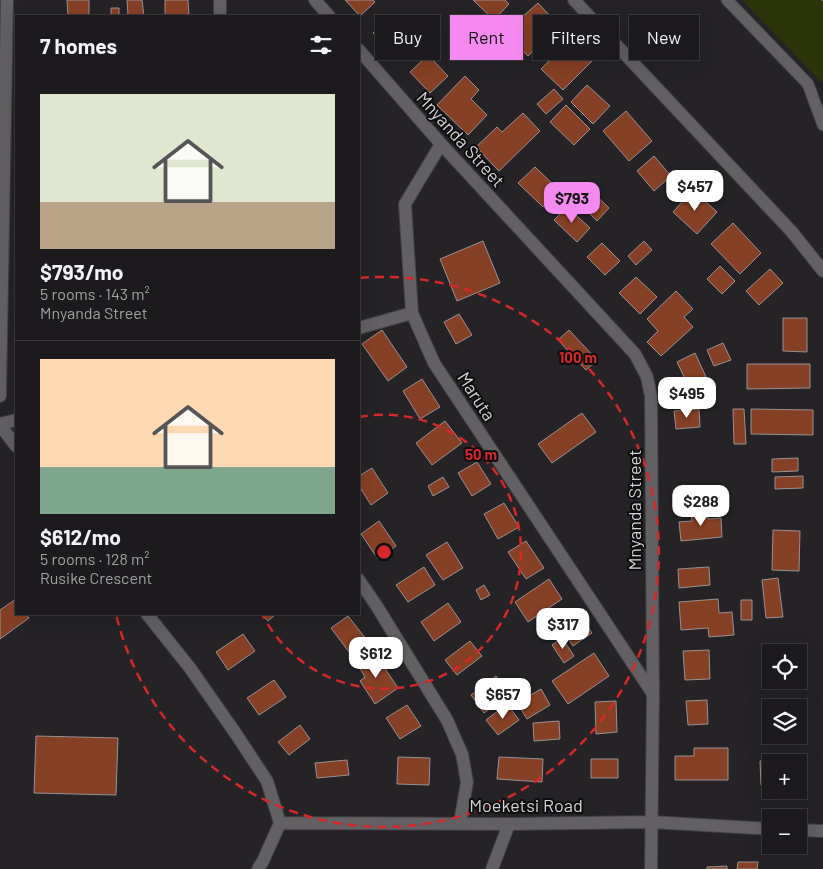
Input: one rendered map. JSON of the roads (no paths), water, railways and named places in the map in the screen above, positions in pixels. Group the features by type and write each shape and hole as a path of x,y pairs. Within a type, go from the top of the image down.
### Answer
{"street":[{"path":"0,396 7,0"},
{"path":"220,0 220,15"},
{"path":"315,0 328,15"},
{"path":"574,0 792,232 823,271"},
{"name":"Mnyanda Street","path":"360,51 440,144 635,354 647,377 651,396 653,694 651,869"},
{"name":"Maruta","path":"440,144 405,204 412,314 434,363 653,694"},
{"path":"360,328 412,314"},
{"path":"15,420 0,425 15,445"},
{"path":"360,581 447,720 462,754 467,782 460,823"},
{"path":"148,615 205,690 267,781 280,823 258,869"},
{"name":"Moeketsi Road","path":"280,823 508,824 651,822 762,828"},
{"path":"492,869 508,824"},
{"path":"807,831 823,832"}],"lane":[{"path":"727,0 808,84 823,125"}]}
